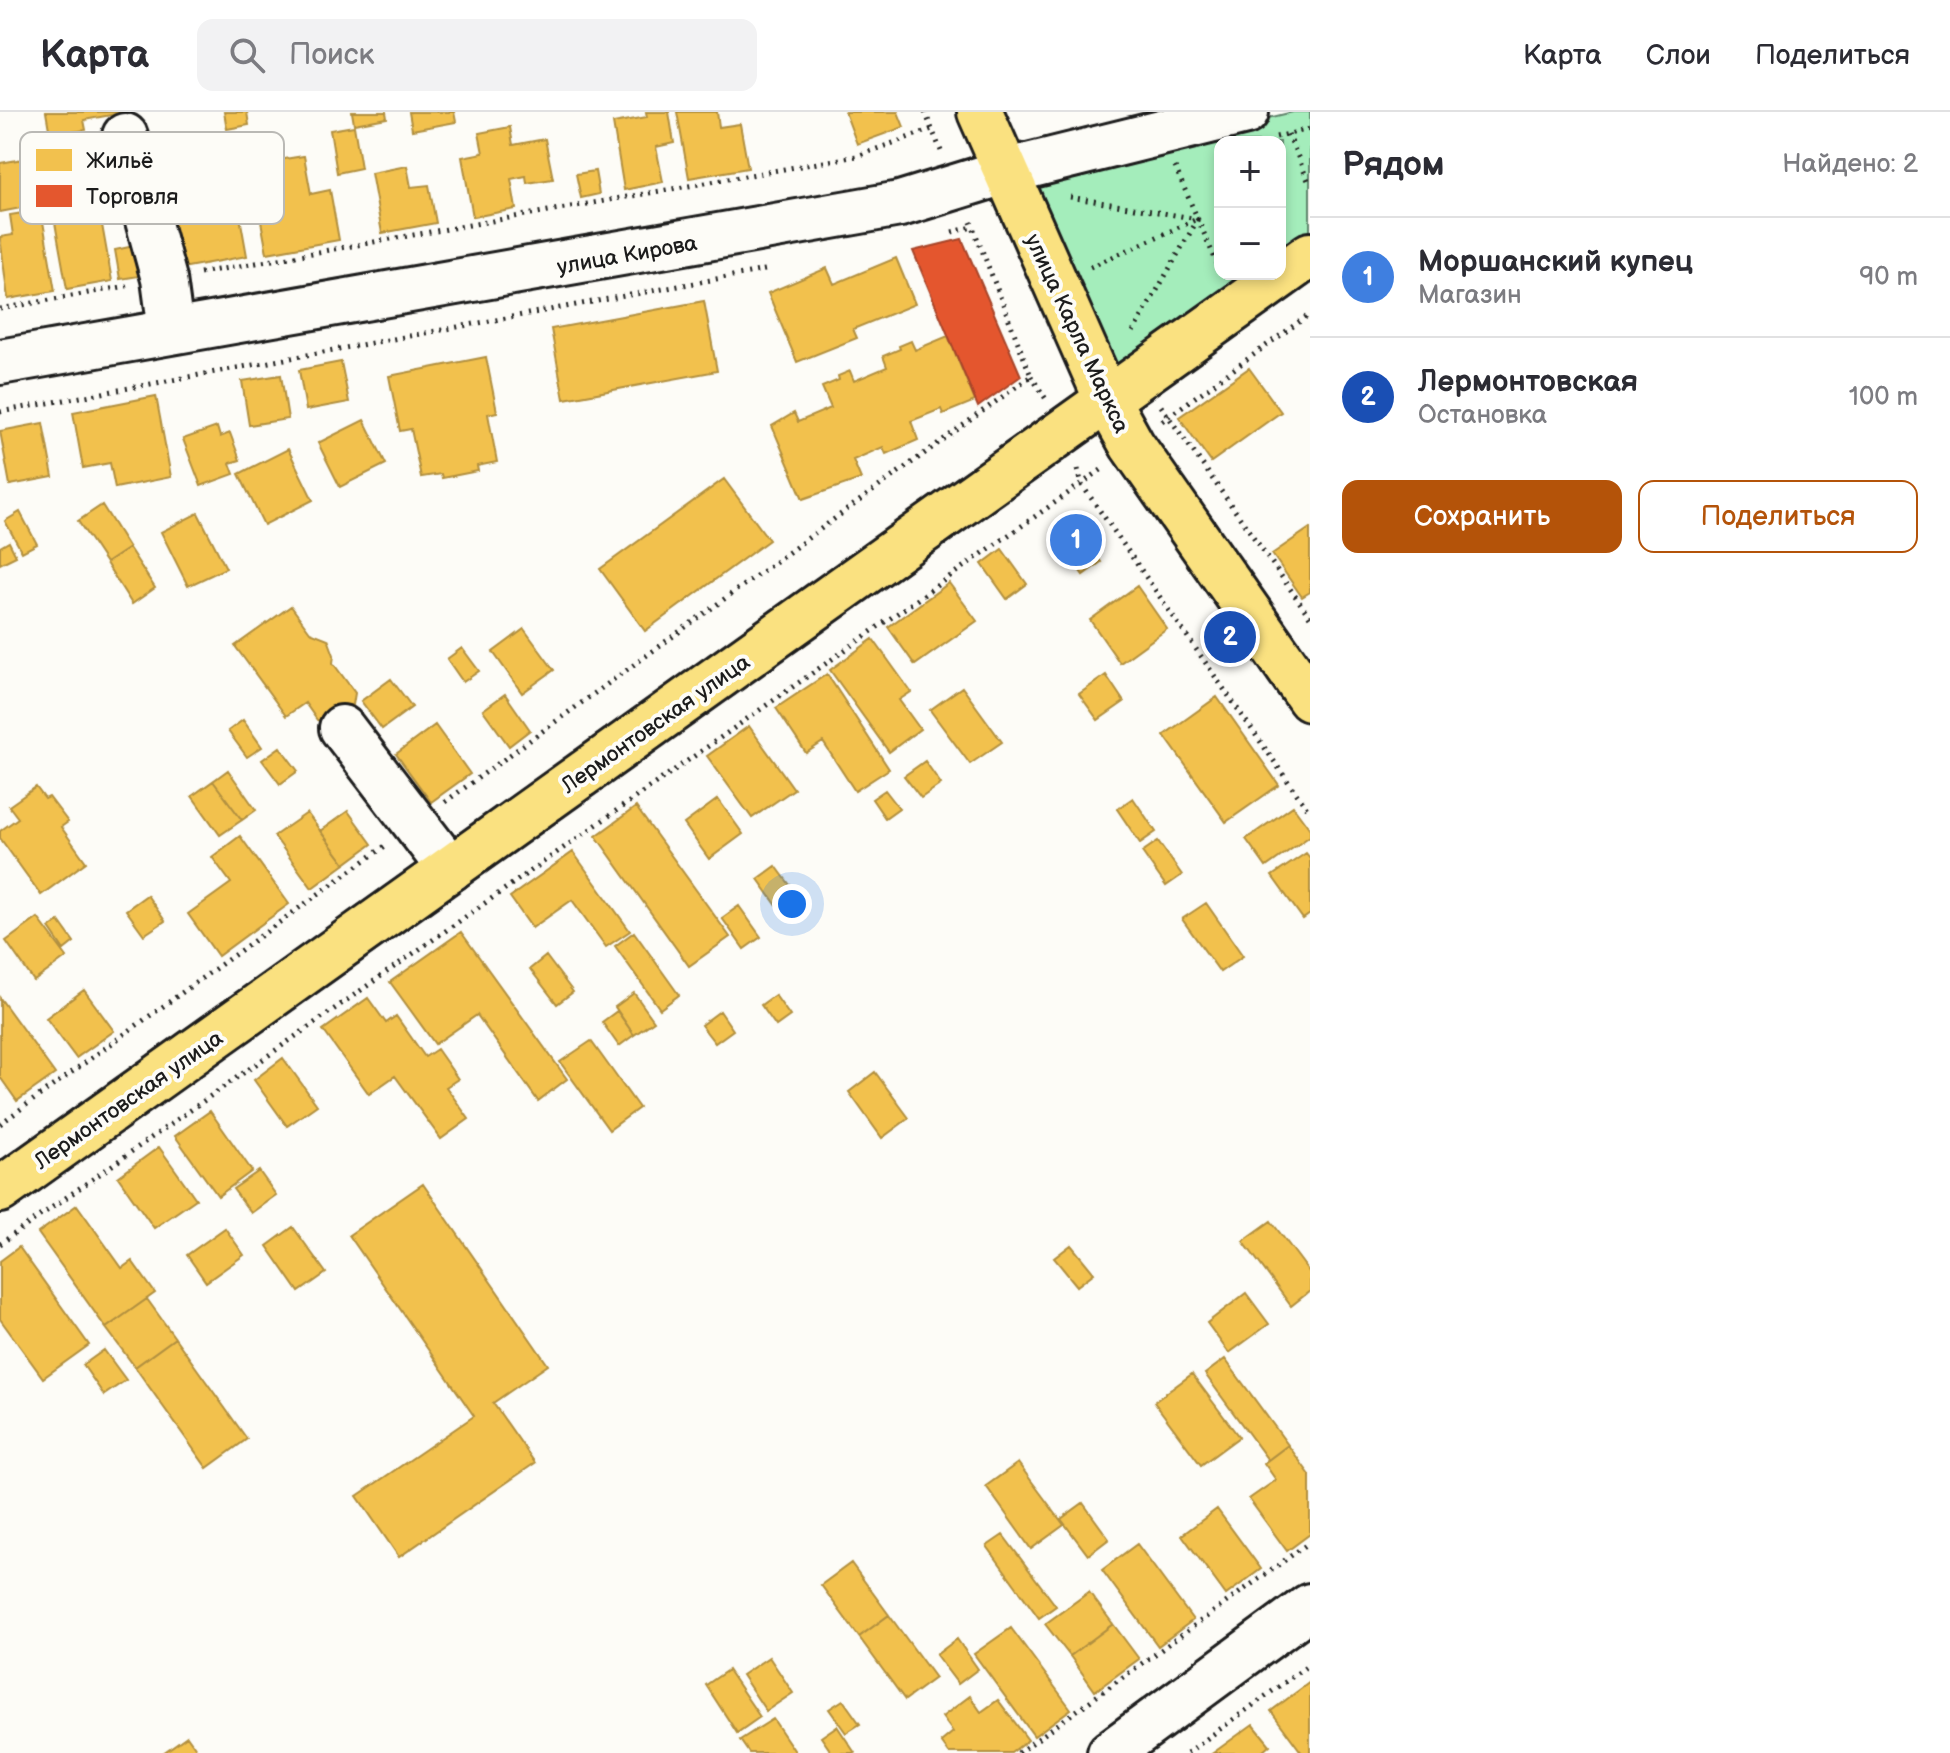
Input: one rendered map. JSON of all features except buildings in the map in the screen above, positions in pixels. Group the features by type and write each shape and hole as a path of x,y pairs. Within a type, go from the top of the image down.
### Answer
{"main road":[{"name":"улица Карла Маркса","path":"980,112 1107,400 1132,445 1310,699"},
{"name":"Лермонтовская улица","path":"0,1190 1310,255"}],"street":[{"name":"улица Кирова","path":"0,362 802,224 900,204 1004,172 1257,126"},
{"path":"149,224 164,279 171,331"},
{"path":"342,728 450,869"},
{"path":"1110,1753 1310,1606"}],"path":[{"path":"925,112 1031,376 1067,429 1082,485 1310,813"},
{"path":"1257,126 1288,134 1310,129"},
{"path":"0,309 857,156 932,129"},
{"path":"1288,134 1310,185"},
{"path":"1173,163 1214,256"},
{"path":"1064,196 1198,219"},
{"path":"1085,269 1198,219"},
{"path":"1130,337 1198,219"},
{"path":"943,233 973,227"},
{"path":"0,412 780,267"},
{"path":"0,1244 1082,485 1310,314"},
{"path":"0,1124 1031,376"},
{"path":"1018,1753 1310,1542"},
{"path":"1187,1753 1310,1664"}],"green space":[{"path":"1293,112 1310,112 1310,243 1286,260 1286,136 1214,136 1214,280 1256,280 1114,369 1028,182 1039,174"}],"place":[{"name":"Моршанский купец","path":"1076,540"},
{"name":"Лермонтовская","path":"1230,637"}]}
